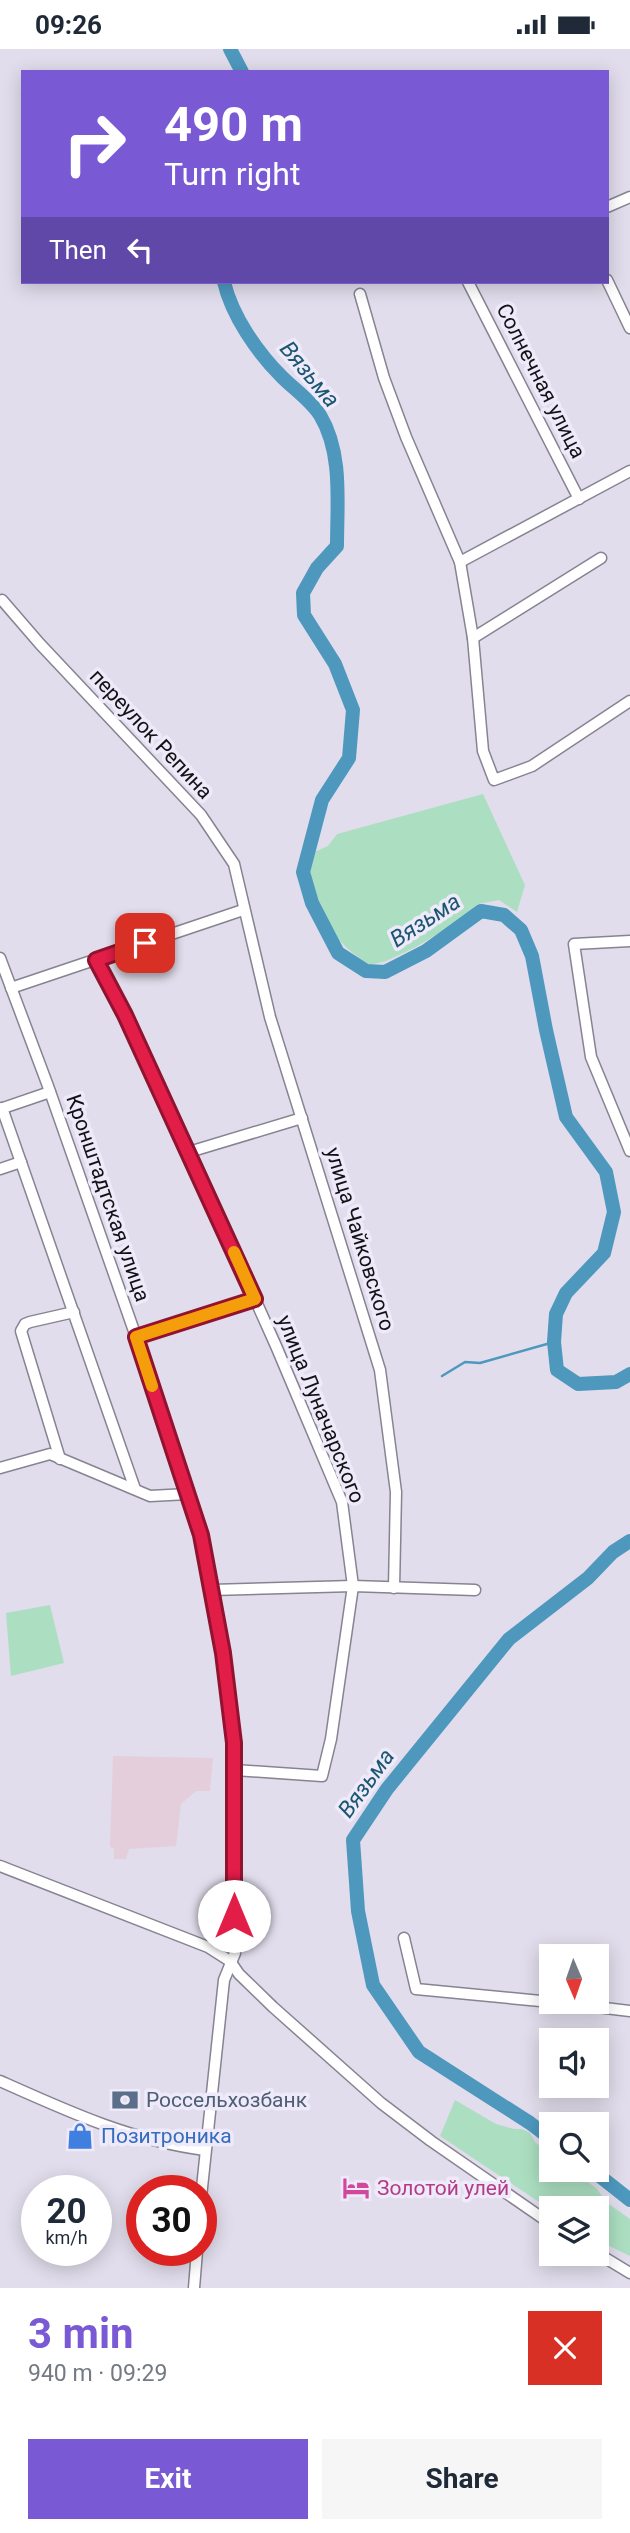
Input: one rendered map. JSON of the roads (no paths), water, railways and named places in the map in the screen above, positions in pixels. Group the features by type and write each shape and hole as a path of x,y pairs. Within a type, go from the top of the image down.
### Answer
{"street":[{"path":"609,206 630,197"},
{"name":"Солнечная улица","path":"469,284 579,499"},
{"path":"608,284 630,328"},
{"path":"360,294 384,378 406,437 460,562 473,638 483,751 494,780 532,767 630,701"},
{"path":"460,562 630,471"},
{"path":"473,638 601,558"},
{"name":"переулок Репина","path":"2,600 40,645 201,814 234,864 243,910"},
{"path":"6,983 96,960 243,910"},
{"name":"улица Чайковского","path":"243,910 270,1017 380,1370 396,1492 394,1588"},
{"path":"630,941 574,944 591,1057 630,1151"},
{"name":"Кронштадтская улица","path":"0,958 6,983 50,1092 136,1337 188,1494 201,1535 223,1653 235,1770 234,1953 224,1980 203,2175"},
{"name":"улица Луначарского","path":"96,960 125,1015 189,1152 342,1502 353,1586 331,1739 322,1776 235,1770"},
{"path":"50,1092 1,1108 135,1489"},
{"path":"189,1152 302,1118"},
{"path":"0,1170 21,1162"},
{"path":"136,1337 255,1299"},
{"path":"60,1459 21,1331 22,1326 30,1322 74,1312"},
{"path":"0,1468 50,1454 150,1496 188,1494"},
{"path":"212,1590 353,1586 475,1590"},
{"path":"0,1866 208,1947 230,1961 239,1974 273,2007 381,2103 539,2216"},
{"path":"404,1938 416,1989 539,2001"},
{"path":"609,2009 630,2011"},
{"path":"0,2081 98,2124 169,2145 205,2150"},
{"path":"609,2260 630,2273"},
{"path":"194,2288 196,2266"}],"waterway":[{"name":"Вязьма","path":"230,49 241,70"},
{"name":"Вязьма","path":"225,284 233,308 255,345 320,415 332,445 335,462 338,496 337,546 317,568 303,593 304,615 335,664 353,710 349,758 322,800 303,872 312,903 338,953 366,971 385,972 426,951 481,911 504,915 521,930 532,956 566,1117 606,1172 614,1212 604,1253 566,1293 556,1314 554,1342 557,1370 578,1384 616,1382 630,1374"},
{"path":"442,1376 465,1362 480,1363 554,1342"},
{"name":"Вязьма","path":"539,2130 419,2052 373,1985 358,1911 353,1840 387,1789 509,1639 588,1578 613,1552 630,1541"},
{"name":"Вязьма","path":"607,2182 630,2200"}],"place":[{"name":"Россельхозбанк","path":"125,2100"},
{"name":"Позитроника","path":"80,2136"},
{"name":"Золотой улей","path":"356,2188"}]}
